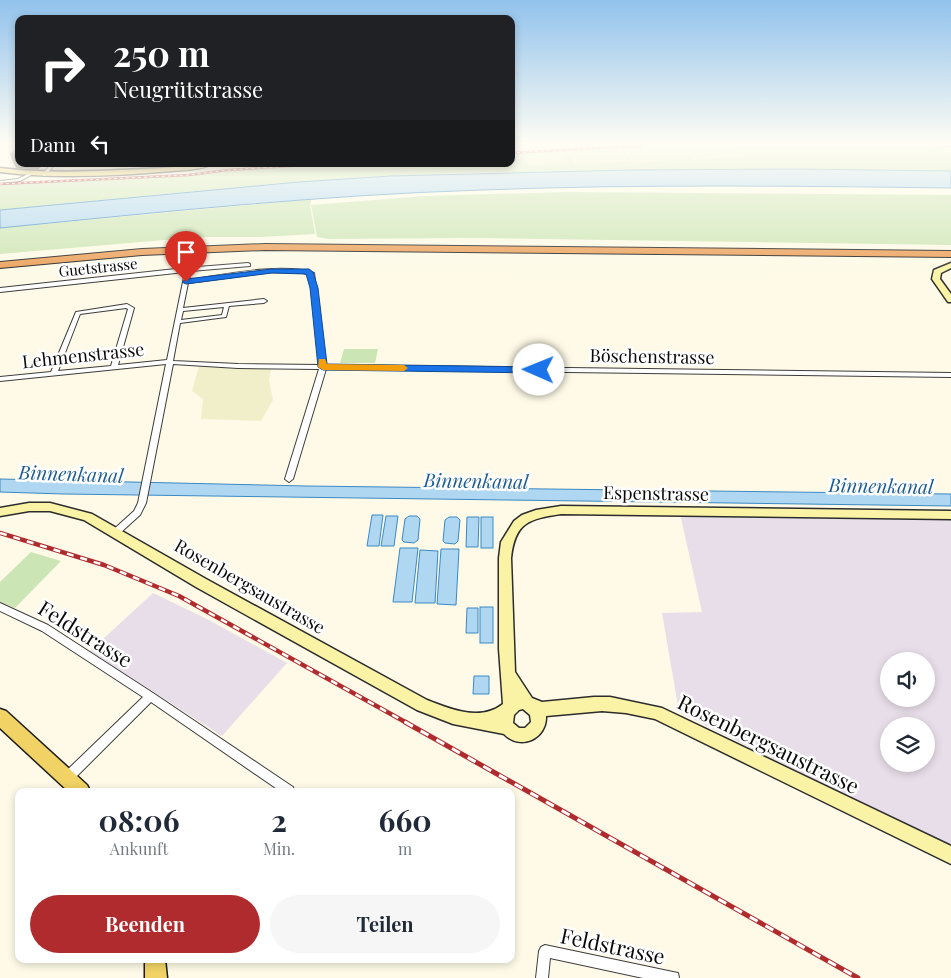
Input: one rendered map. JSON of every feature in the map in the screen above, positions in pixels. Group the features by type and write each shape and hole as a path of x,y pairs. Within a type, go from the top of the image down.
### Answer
{"highway":[{"path":"0,266 142,252 265,247 951,254"},
{"path":"0,266 125,256 224,251 951,258"}],"main road":[{"path":"0,717 78,788"},
{"path":"155,963 156,978"}],"street":[{"name":"Guetstrasse","path":"0,290 248,265"},
{"path":"951,265 937,272 936,279 951,300"},
{"path":"186,282 277,270 309,272 314,288 323,367 289,479"},
{"path":"116,532 137,513 142,502 188,271"},
{"path":"180,310 264,301"},
{"path":"178,322 224,316 227,305"},
{"path":"54,373 78,312 127,306 131,308 114,367"},
{"name":"Lehmenstrasse","path":"0,379 169,362 238,366 323,367"},
{"name":"Böschenstrasse","path":"323,367 951,374"},
{"name":"Rosenbergsaustrasse","path":"0,512 29,507 63,509 88,517 201,583 422,705 444,714 509,728"},
{"name":"Espenstrasse","path":"509,709 506,550 510,534 518,524 536,514 561,510 951,515"},
{"name":"Feldstrasse","path":"0,607 33,621 150,696 285,788"},
{"name":"Espenstrasse","path":"509,674 534,712"},
{"path":"67,778 150,696"},
{"path":"519,703 534,712 534,731 524,735 509,728 505,720 509,709 519,703"},
{"name":"Rosenbergsaustrasse","path":"534,712 560,710 582,705 614,704 657,714 951,855"},
{"name":"Rosenbergsaustrasse","path":"476,721 509,709"},
{"name":"Feldstrasse","path":"542,978 545,951 674,978"}],"shaded area":[{"path":"199,366 271,369 269,380 273,400 261,421 201,419 203,399 192,391"},
{"path":"680,514 951,520 951,848 679,712 662,613 702,612"},
{"path":"153,593 207,619 287,663 222,736 90,651"}],"green space":[{"path":"0,191 203,191 166,194 0,210"},
{"path":"567,192 951,195 951,245 473,238 329,239 317,237 311,205 424,196"},
{"path":"312,199 310,205 315,234 260,237 200,237 0,254 0,228"},
{"path":"344,349 378,349 375,363 340,363"},
{"path":"31,552 61,561 15,608 0,602 0,582"}],"water":[{"path":"207,191 462,191 241,205 0,228 0,210"},
{"path":"0,479 306,486 951,494 951,506 64,494 0,492"},
{"path":"372,515 383,515 379,546 367,546"},
{"path":"386,516 398,516 394,546 381,546"},
{"path":"409,516 417,516 420,519 418,540 414,543 402,540 405,519"},
{"path":"449,517 457,517 460,520 458,541 455,544 443,541 445,520"},
{"path":"467,517 479,517 478,547 466,547"},
{"path":"481,517 493,517 493,548 481,548"},
{"path":"400,548 418,548 412,602 393,602"},
{"path":"441,549 459,549 456,605 437,604"},
{"path":"420,550 438,551 435,603 415,603"},
{"path":"480,607 493,607 493,643 480,643"},
{"path":"467,608 478,608 478,633 466,633"},
{"path":"474,676 489,676 489,694 473,694"}],"railway":[{"path":"0,533 104,565 179,596 407,723"},
{"path":"405,722 858,978"}],"slow traffic":[{"path":"322,361 323,367 404,368"}],"route":[{"path":"186,282 283,270 304,270 309,272 312,274 323,367 539,370"}],"water label":[{"name":"Binnenkanal","path":"71,473"},
{"name":"Binnenkanal","path":"476,480"},
{"name":"Binnenkanal","path":"881,485"}]}
